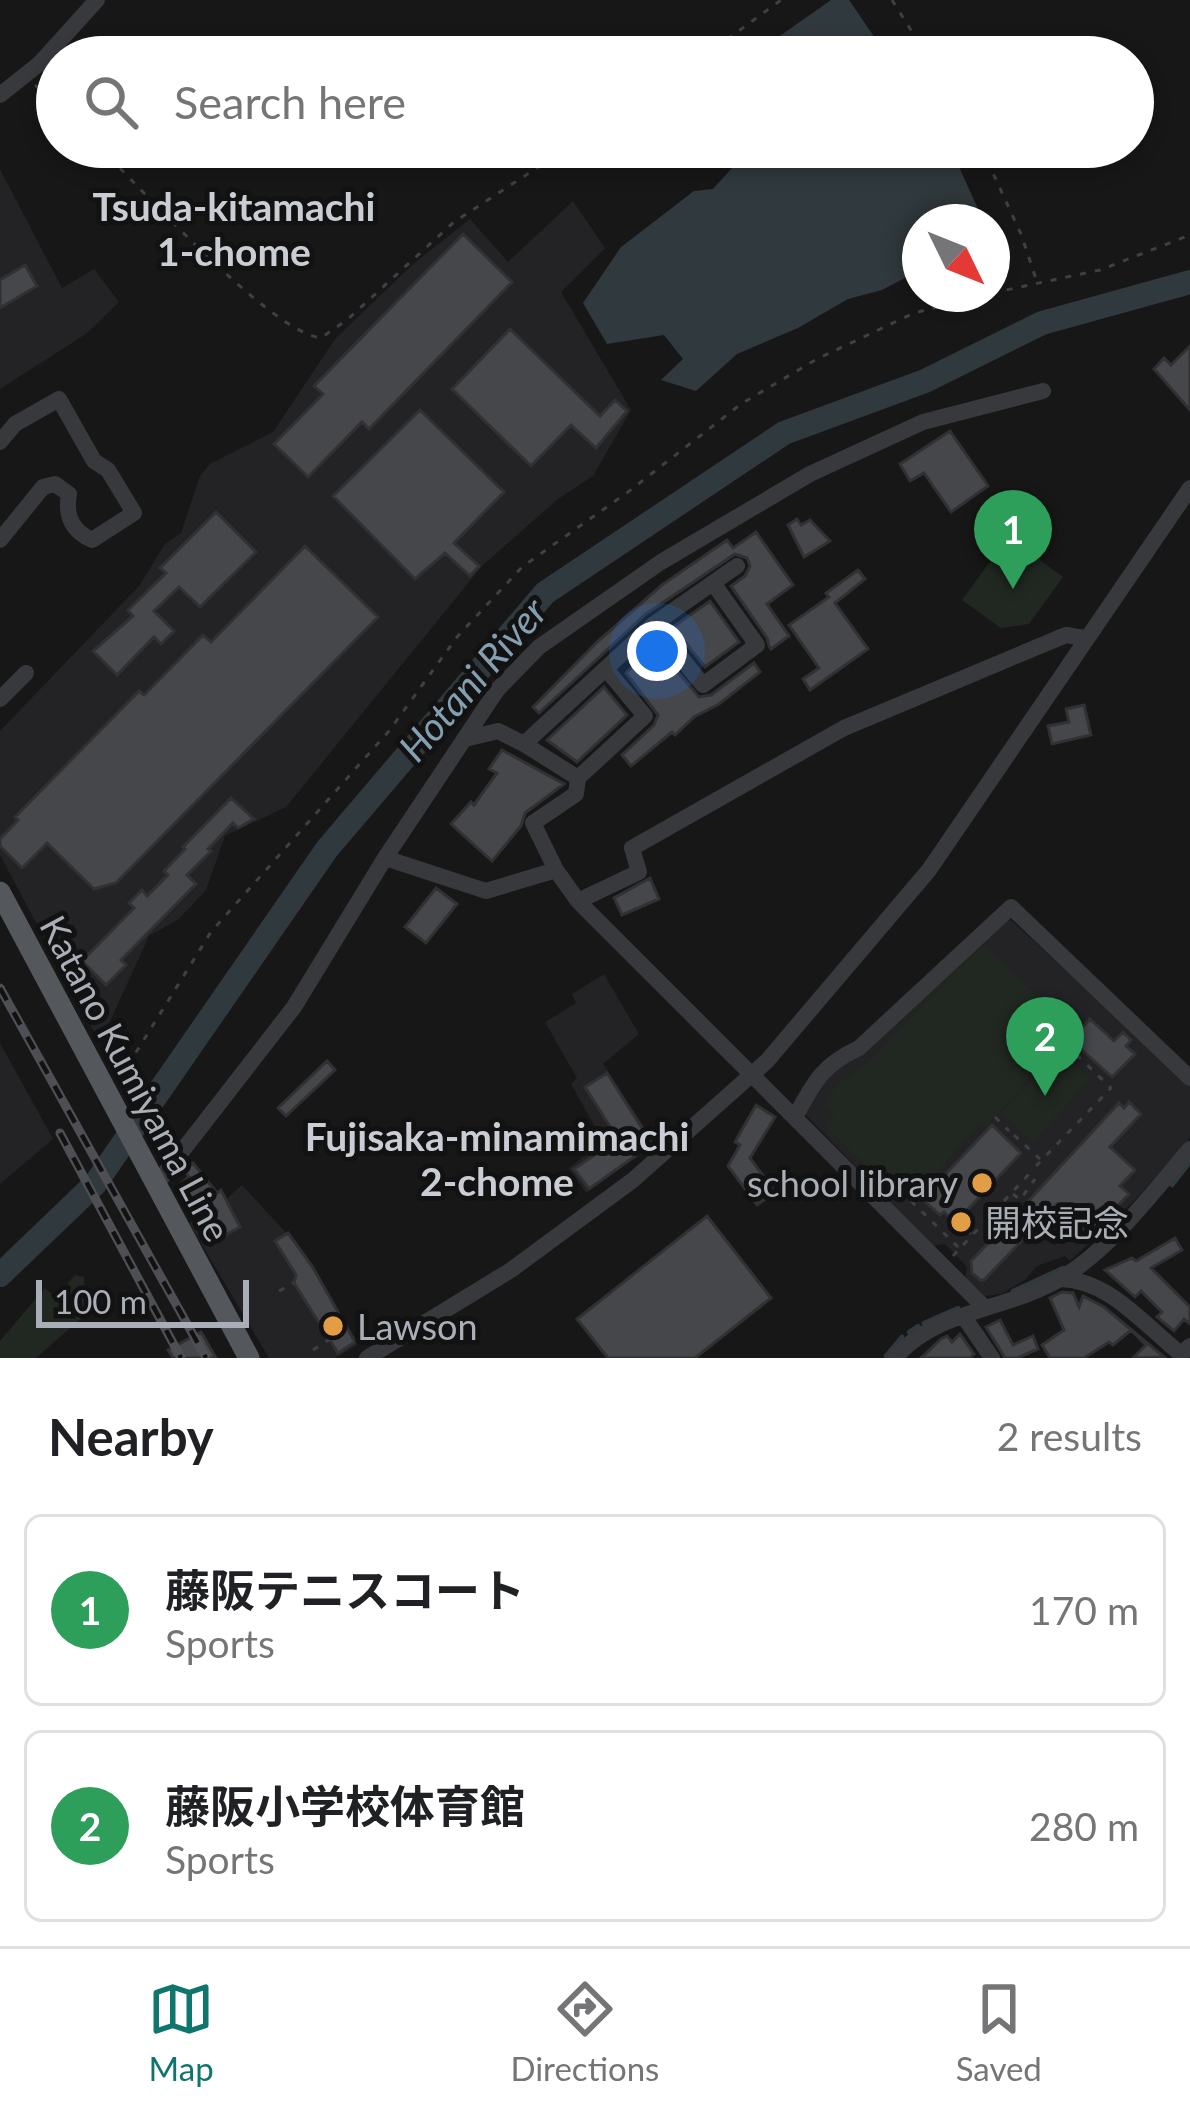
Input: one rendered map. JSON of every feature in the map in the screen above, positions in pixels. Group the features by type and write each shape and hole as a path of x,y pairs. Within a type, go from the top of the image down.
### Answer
{"main road":[{"name":"Katano Kumiyama Line","path":"0,892 249,1358"}],"street":[{"path":"63,36 97,0"},
{"path":"0,95 36,64"},
{"path":"155,1186 295,1007 385,858 497,690 539,647 661,562 810,474 879,439 944,415 1043,391"},
{"path":"0,442 15,424 59,398 94,461 108,470 134,513 92,540 78,534 66,510 69,494 55,484 43,487 0,540"},
{"path":"367,1358 511,1270 633,1180 753,1074 824,997 928,870 1190,488"},
{"path":"524,744 654,624 737,566"},
{"path":"654,624 703,685 757,645 713,583"},
{"path":"578,901 639,872 632,848 844,728 1066,635 1085,638"},
{"path":"606,668 645,716 578,778 576,794 533,823 556,871 578,901 985,1308"},
{"path":"0,699 26,673"},
{"path":"465,739 498,731 578,778"},
{"path":"385,858 486,891 556,871"},
{"path":"795,1117 816,1078 833,1060 860,1048 1011,908 1190,1078"},
{"path":"895,1358 919,1336 1060,1279 1130,1217 1190,1149"},
{"path":"1060,1279 1082,1279 1101,1289 1184,1354"},
{"path":"964,1317 992,1358"}],"path":[{"path":"732,36 782,0"},
{"path":"892,0 915,36"},
{"path":"26,75 36,85"},
{"path":"120,168 214,264 288,325 321,338 454,222 537,168"},
{"path":"991,168 1038,284"},
{"path":"1010,290 1100,269 1190,235"},
{"path":"113,1096 211,932 389,731 457,637 522,567 741,404 817,359 922,312"},
{"path":"1036,1166 1111,1088 1058,1037"},
{"path":"994,1117 1042,1161"},
{"path":"944,1266 1030,1174"},
{"path":"1011,1193 1020,1200 1035,1179"},
{"path":"911,1201 960,1249"},
{"path":"995,1211 1002,1217"},
{"path":"957,1221 972,1235"},
{"path":"279,1292 294,1283"},
{"path":"313,1350 330,1339"}],"shaded area":[{"path":"831,0 849,0 874,36 780,36"},
{"path":"732,168 960,168 976,204 902,204 902,279 848,299 798,328 737,354 696,391 661,380 683,359 664,335 607,344 583,303 621,247 694,191 713,189"},
{"path":"0,169 62,288 94,269 119,302 86,334 0,389"},
{"path":"573,201 605,248 561,292 631,410 593,476 558,499 482,566 286,807 225,836 206,890 179,919 149,936 100,1043 0,855 0,731 139,586 165,544 181,533 200,476 210,464 273,432 335,339 412,265 470,219 508,262"},
{"path":"1008,537 1063,577 1029,624 1001,628 962,600"},
{"path":"1011,920 1190,1084 1190,1138 1136,1199 1070,1261 1065,1256 1037,1266 1001,1294 985,1296 965,1278 967,1267 945,1244 932,1246 803,1112 823,1076"},
{"path":"983,945 1062,1019 1055,1052 985,1127 980,1124 911,1201 898,1196 825,1126 835,1116 824,1106 838,1084 867,1063"},
{"path":"604,974 639,1034 603,1064 655,1143 586,1193 569,1168 603,1141 571,1084 577,1078 545,1022 576,1003 572,994"},
{"path":"0,1043 53,1139 0,1184"},
{"path":"1060,1051 1090,1079 1033,1142 1001,1112"},
{"path":"242,1185 301,1249 359,1344 335,1358 269,1358 189,1223"},
{"path":"75,1275 84,1277 85,1315 36,1358 0,1358 0,1341 45,1288 55,1297"}],"building":[{"path":"463,234 512,282 369,429 362,422 308,477 274,444 323,394 314,386"},
{"path":"25,265 37,286 0,308 0,280"},
{"path":"510,329 600,416 615,400 627,411 596,448 571,425 531,466 452,389"},
{"path":"1190,346 1190,410 1154,369 1164,358 1171,365"},
{"path":"420,410 504,492 454,543 479,566 470,576 445,553 415,579 333,496"},
{"path":"950,431 988,486 951,512 924,473 910,481 900,464"},
{"path":"216,512 256,552 200,607 179,587 154,611 174,631 161,644 154,637 117,675 93,651 133,616 128,610 166,573 160,568"},
{"path":"797,519 801,525 810,520 830,541 804,557 788,525"},
{"path":"756,532 793,585 767,604 789,636 771,649 731,586 750,566 747,558 735,554 646,614 539,713 533,707 662,585 727,540 733,548"},
{"path":"305,546 378,617 116,883 94,889 47,843 22,868 0,846 0,839 18,820 15,817 139,691 144,695 203,635 211,642"},
{"path":"858,570 865,579 835,603 868,649 810,690 803,679 819,668 789,625"},
{"path":"710,601 739,642 705,667 673,627"},
{"path":"654,644 699,697 711,695 754,663 760,672 631,766 622,755 654,725 658,715 626,673"},
{"path":"604,687 627,715 577,762 547,740"},
{"path":"1084,705 1091,735 1052,744 1048,726 1069,722 1066,709"},
{"path":"502,750 564,784 525,813 521,826 492,861 451,824 471,802 474,805 497,773 489,769"},
{"path":"231,798 254,819 238,828 233,823 208,849 211,851 187,875 196,884 121,960 126,965 106,985 82,961 134,908 129,903 142,890 147,896 168,875 164,871 183,847"},
{"path":"650,878 659,899 622,915 614,898"},
{"path":"436,888 457,904 426,943 405,927"},
{"path":"1090,1019 1114,1041 1123,1032 1131,1040 1126,1046 1135,1054 1112,1077 1071,1040"},
{"path":"327,1061 335,1070 286,1116 278,1108"},
{"path":"607,1073 652,1144 589,1189 574,1169 618,1139 585,1087"},
{"path":"1129,1102 1141,1114 1110,1147 1135,1170 1120,1186 1129,1194 1090,1235 1057,1204 984,1280 972,1273 971,1261 994,1237 988,1231 1014,1204 1020,1210 1119,1103 1124,1108"},
{"path":"756,1105 775,1117 750,1158 775,1192 757,1205 728,1166 740,1145 735,1142"},
{"path":"992,1125 1021,1153 955,1223 922,1199"},
{"path":"193,1163 217,1193 221,1190 240,1227 208,1245 195,1222 217,1211 201,1193 192,1201 178,1186 189,1177 184,1170"},
{"path":"707,1216 771,1298 695,1358 608,1358 577,1319"},
{"path":"288,1233 355,1342 338,1353 294,1283 296,1275 275,1241"},
{"path":"1175,1238 1182,1250 1151,1268 1190,1307 1190,1324 1184,1319 1174,1331 1157,1317 1162,1312 1141,1291 1135,1297 1105,1270 1132,1258 1136,1261"},
{"path":"1073,1293 1079,1307 1083,1296 1104,1307 1164,1357 1133,1358 1146,1345 1131,1330 1113,1345 1109,1342 1084,1358 1050,1358 1042,1345 1064,1330 1050,1298"},
{"path":"1000,1320 1013,1345 1033,1336 1038,1349 1005,1358 986,1327"},
{"path":"201,1332 216,1358 173,1358 168,1350"},
{"path":"960,1334 974,1354 970,1358 921,1358 941,1339 947,1336 952,1342"}],"waterway":[{"name":"Hotani River","path":"0,1275 95,1184 327,849 545,593 784,433 925,381 1042,323 1190,282"},
{"path":"1172,1185 1190,1162"},
{"path":"1013,1291 1063,1268"},
{"path":"924,1323 958,1308"},
{"path":"909,1332 918,1326"},
{"path":"886,1356 902,1337"}],"railway":[{"path":"0,988 206,1358"},
{"path":"60,1133 181,1358"}],"place":[{"name":"藤阪テニスコート","path":"1013,589"},
{"name":"藤阪小学校体育館","path":"1045,1096"},
{"name":"school library","path":"982,1183"},
{"name":"開校記念","path":"961,1222"},
{"name":"Lawson","path":"333,1326"}],"district":[{"name":"Tsuda-kitamachi 1-chome","path":"234,228"},
{"name":"Fujisaka-minamimachi 2-chome","path":"497,1158"}]}
